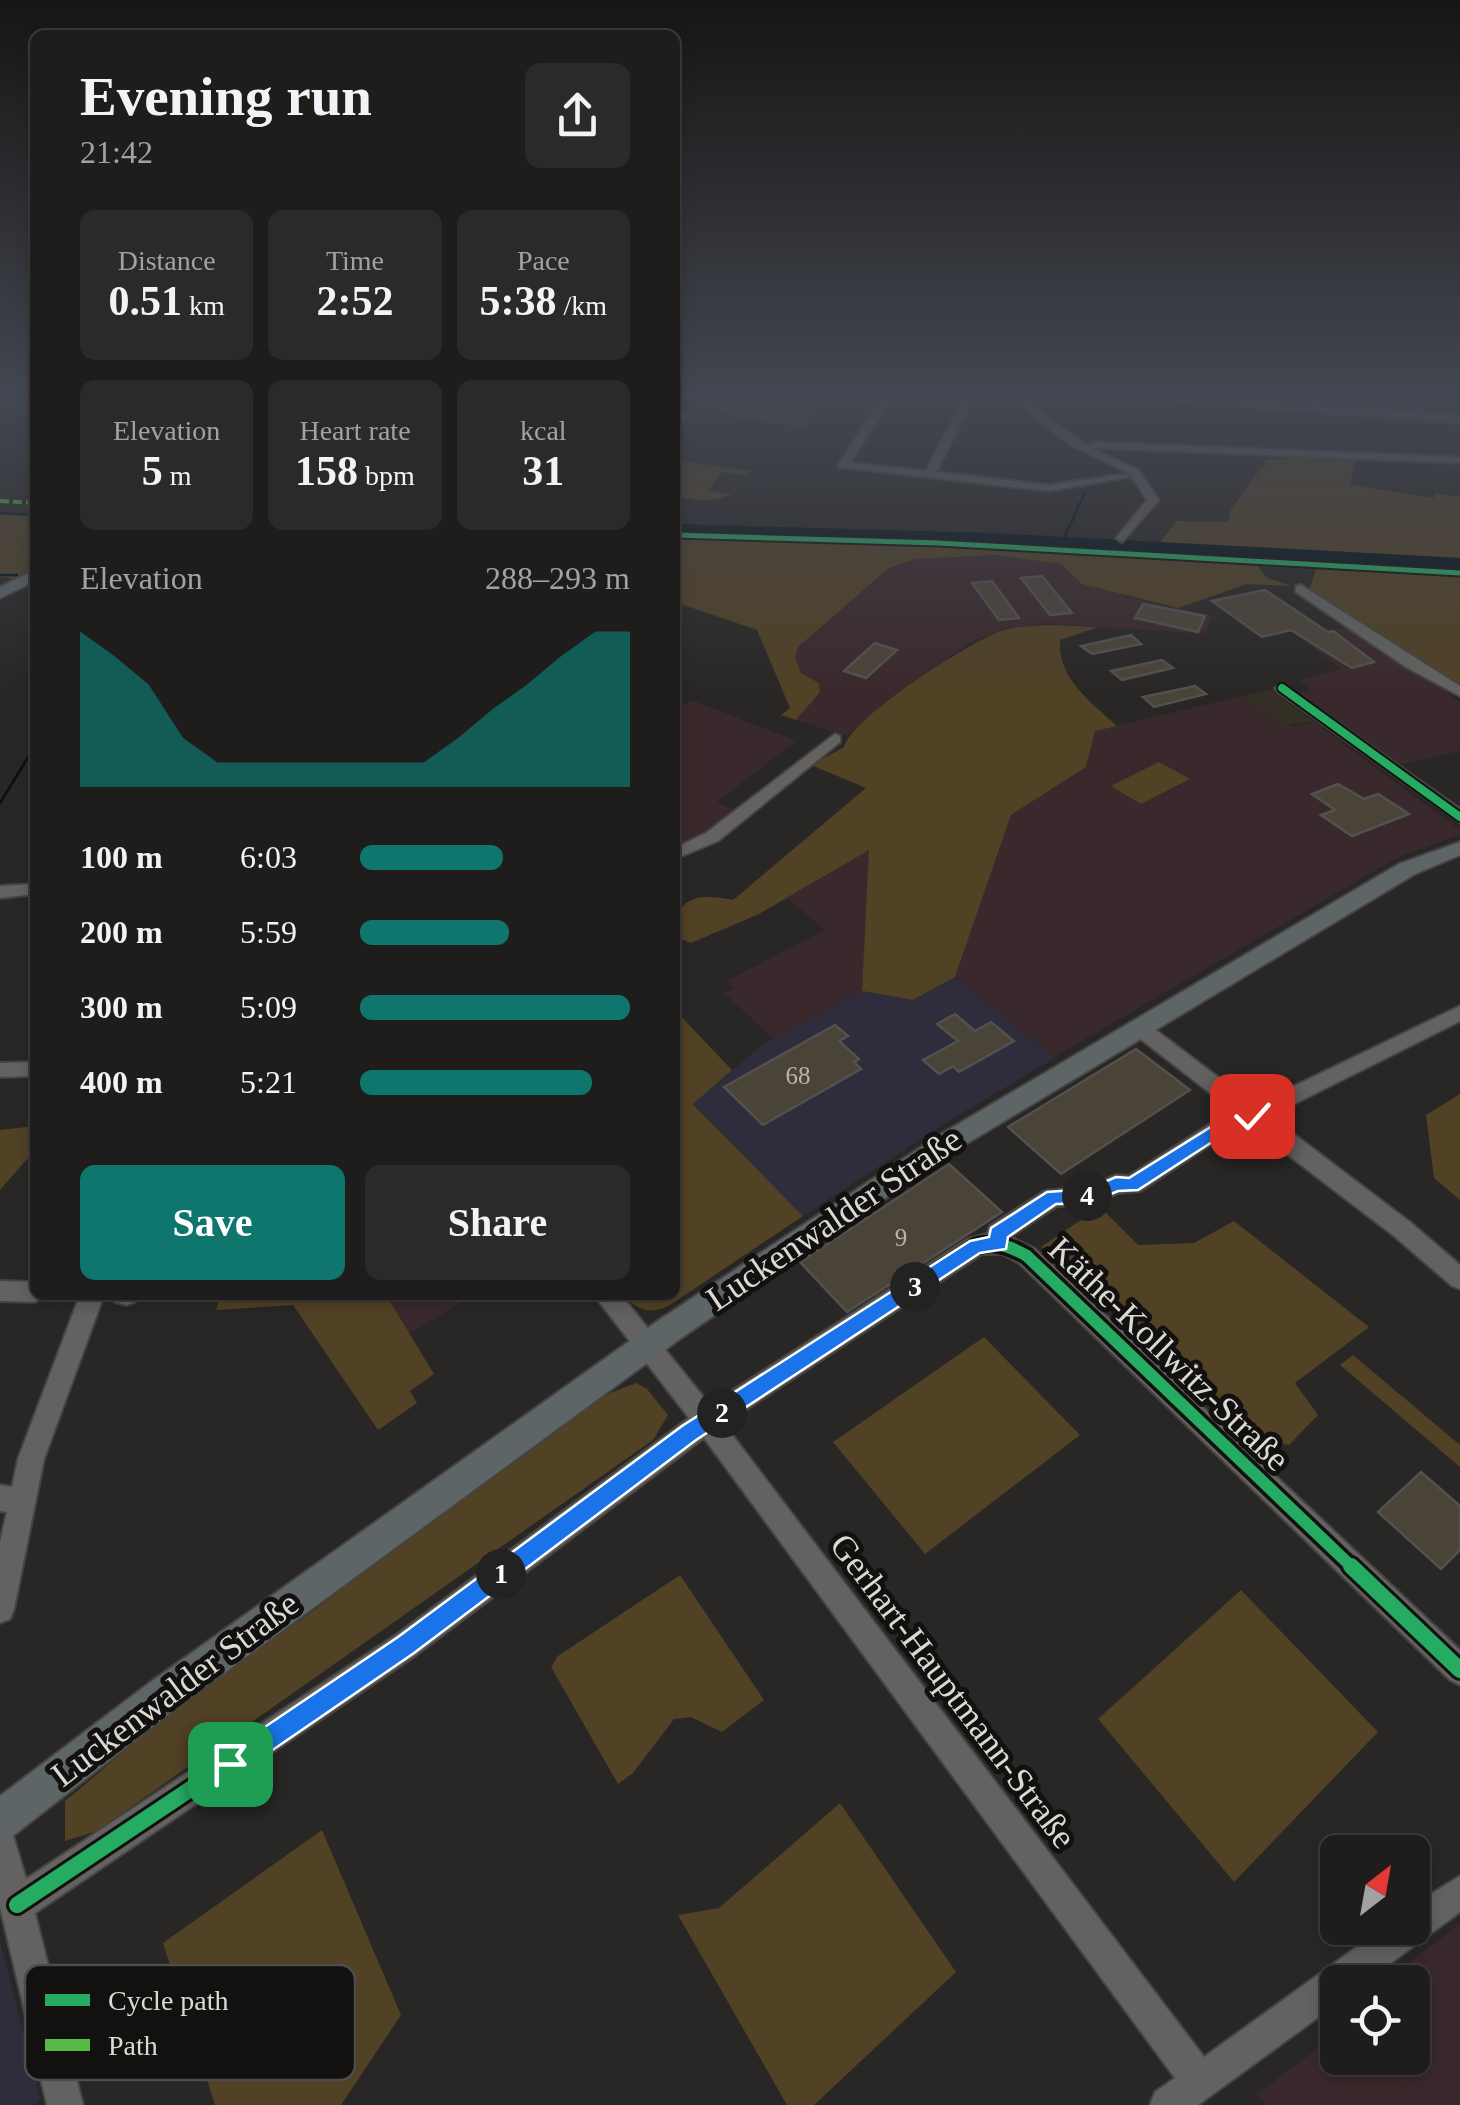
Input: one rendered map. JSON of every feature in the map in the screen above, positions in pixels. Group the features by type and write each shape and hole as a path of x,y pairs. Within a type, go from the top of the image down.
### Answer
{"main road":[{"path":"0,593 30,577"},
{"name":"Luckenwalder Straße","path":"0,1821 161,1697 648,1344 947,1142 1407,869 1460,848"}],"street":[{"path":"1122,538 1154,500 1152,496"},
{"path":"1302,589 1411,664 1460,692"},
{"path":"1282,688 1460,816"},
{"path":"680,852 712,837 836,739"},
{"path":"0,892 30,889"},
{"path":"999,1243 998,1234 1053,1197 1090,1196 1116,1184 1132,1185 1249,1113 1460,1013"},
{"path":"1141,1030 1460,1279"},
{"path":"0,1070 30,1069"},
{"name":"Käthe-Kollwitz-Straße","path":"18,1905 406,1645 707,1422 976,1246 999,1243 1027,1256 1460,1670"},
{"path":"0,1291 30,1292"},
{"path":"0,1609 11,1499 31,1459 90,1300"},
{"name":"Gerhart-Hauptmann-Straße","path":"610,1300 707,1422 1200,2082"},
{"path":"0,1839 18,1905 28,1965"},
{"path":"1430,1914 1460,1892"},
{"path":"1168,2105 1387,1945"},
{"path":"58,2080 65,2105"}],"shaded area":[{"path":"680,496 727,496 704,500 680,498"},
{"path":"1240,496 1460,497 1460,558 1160,542 1177,521 1228,522"},
{"path":"0,513 30,515 30,573 0,588 16,579 0,577"},
{"path":"680,524 992,533 1460,558 1460,569 949,541 680,534"},
{"path":"680,534 880,538 1251,557 1266,577 1291,586 1247,584 1178,608 1082,584 1061,564 995,555 915,559 889,568 798,647 795,657 801,673 819,683 820,692 796,720 781,715 790,708 757,630 680,604"},
{"path":"995,555 1061,564 1127,597 1212,616 1205,634 1047,623 1003,629 968,643 847,736 796,720 820,691 819,683 801,673 795,657 798,647 889,568 915,559"},
{"path":"1316,569 1460,576 1460,685 1309,591"},
{"path":"1024,626 1099,627 1060,640 1061,654 1070,678 1117,726 1095,731 1086,767 1011,815 955,977 913,1000 862,991 869,850 759,914 691,943 680,939 680,911 684,905 699,898 733,900 866,788 811,765 844,747 867,718 913,682 985,638"},
{"path":"1350,627 1422,670 1460,703 1460,751 1398,765 1297,694 1311,690 1299,680 1342,669 1298,637"},
{"path":"1272,689 1314,722 1280,725 1242,696"},
{"path":"1242,696 1280,725 1289,723 1294,727 1314,722 1460,830 1460,835 1400,856 1054,1057 955,977 1011,815 1086,767 1095,731"},
{"path":"692,700 796,741 717,802 735,811 699,839 680,845 680,708"},
{"path":"1159,762 1190,779 1141,804 1111,786"},
{"path":"870,849 862,991 774,1039 724,993 734,988 726,981 825,930 787,898"},
{"path":"955,977 1055,1058 952,1119 803,1216 693,1103 764,1044 862,991 913,1000"},
{"path":"680,1015 732,1070 693,1104 803,1216 680,1298"},
{"path":"1460,1094 1460,1200 1434,1178 1426,1115"},
{"path":"30,1127 30,1156 0,1190 0,1130"},
{"path":"1100,1207 1138,1245 1194,1243 1234,1221 1369,1327 1295,1383 1318,1415 1289,1445 1254,1439 1096,1292 1041,1247"},
{"path":"219,1300 389,1300 434,1374 410,1391 417,1403 378,1430 293,1305 216,1310"},
{"path":"389,1300 466,1300 409,1333"},
{"path":"629,1300 677,1300 651,1310"},
{"path":"984,1337 1080,1435 925,1554 833,1442"},
{"path":"1353,1355 1460,1445 1460,1467 1340,1365"},
{"path":"636,1383 647,1389 668,1415 653,1440 97,1831 65,1841 65,1801 184,1700 307,1616 351,1578 598,1398"},
{"path":"680,1575 764,1700 722,1732 691,1717 674,1719 633,1773 618,1784 551,1667 558,1656"},
{"path":"1241,1590 1378,1732 1234,1882 1098,1719"},
{"path":"840,1803 956,1972 814,2105 787,2105 678,1915 719,1908"},
{"path":"322,1830 401,2015 341,2105 215,2105 207,2080 355,2080 355,1965 170,1965 163,1943"},
{"path":"1460,1924 1460,2105 1266,2105 1257,2094 1320,2047 1320,2075 1430,2075 1430,1965 1413,1965 1411,1961"},
{"path":"0,1941 25,2040 25,2080 35,2080 40,2100 34,2105 0,2105"}],"building":[{"path":"1042,576 1072,613 1050,615 1021,578"},
{"path":"992,581 1019,618 999,620 972,583"},
{"path":"1265,590 1328,632 1333,631 1374,662 1352,668 1291,630 1262,637 1212,601"},
{"path":"1143,604 1205,616 1198,632 1135,618"},
{"path":"1131,635 1141,644 1092,654 1081,646"},
{"path":"875,643 897,650 866,678 844,671"},
{"path":"1162,660 1173,668 1122,680 1111,671"},
{"path":"1195,686 1206,694 1154,707 1143,697"},
{"path":"1338,784 1364,799 1378,794 1409,814 1352,836 1321,815 1335,810 1312,794"},
{"path":"955,1014 975,1031 991,1022 1014,1041 959,1072 953,1066 939,1074 923,1060 958,1041 937,1024"},
{"path":"835,1025 848,1036 839,1041 859,1059 854,1062 861,1069 763,1125 724,1087"},
{"path":"1136,1049 1190,1090 1061,1174 1008,1127"},
{"path":"949,1164 1002,1212 847,1312 800,1262"},
{"path":"1421,1472 1460,1506 1460,1550 1441,1569 1378,1512"}],"waterway":[{"path":"1065,536 1083,496"},
{"path":"0,513 30,515"},
{"path":"0,575 17,575"},
{"path":"0,803 30,754"}],"marked path":[{"path":"0,501 30,503"},
{"path":"999,1243 998,1233 1053,1197 1090,1196 1116,1184 1132,1185"}],"cycle path":[{"path":"680,535 938,543 1460,573"},
{"path":"1282,688 1460,817"},
{"path":"17,1905 406,1645 689,1433 983,1244 1003,1245 1027,1256 1460,1670"}],"route":[{"path":"230,1764 406,1645 689,1433 976,1246 999,1243 998,1234 1053,1197 1090,1196 1116,1184 1132,1185 1246,1111 1252,1116"}]}
